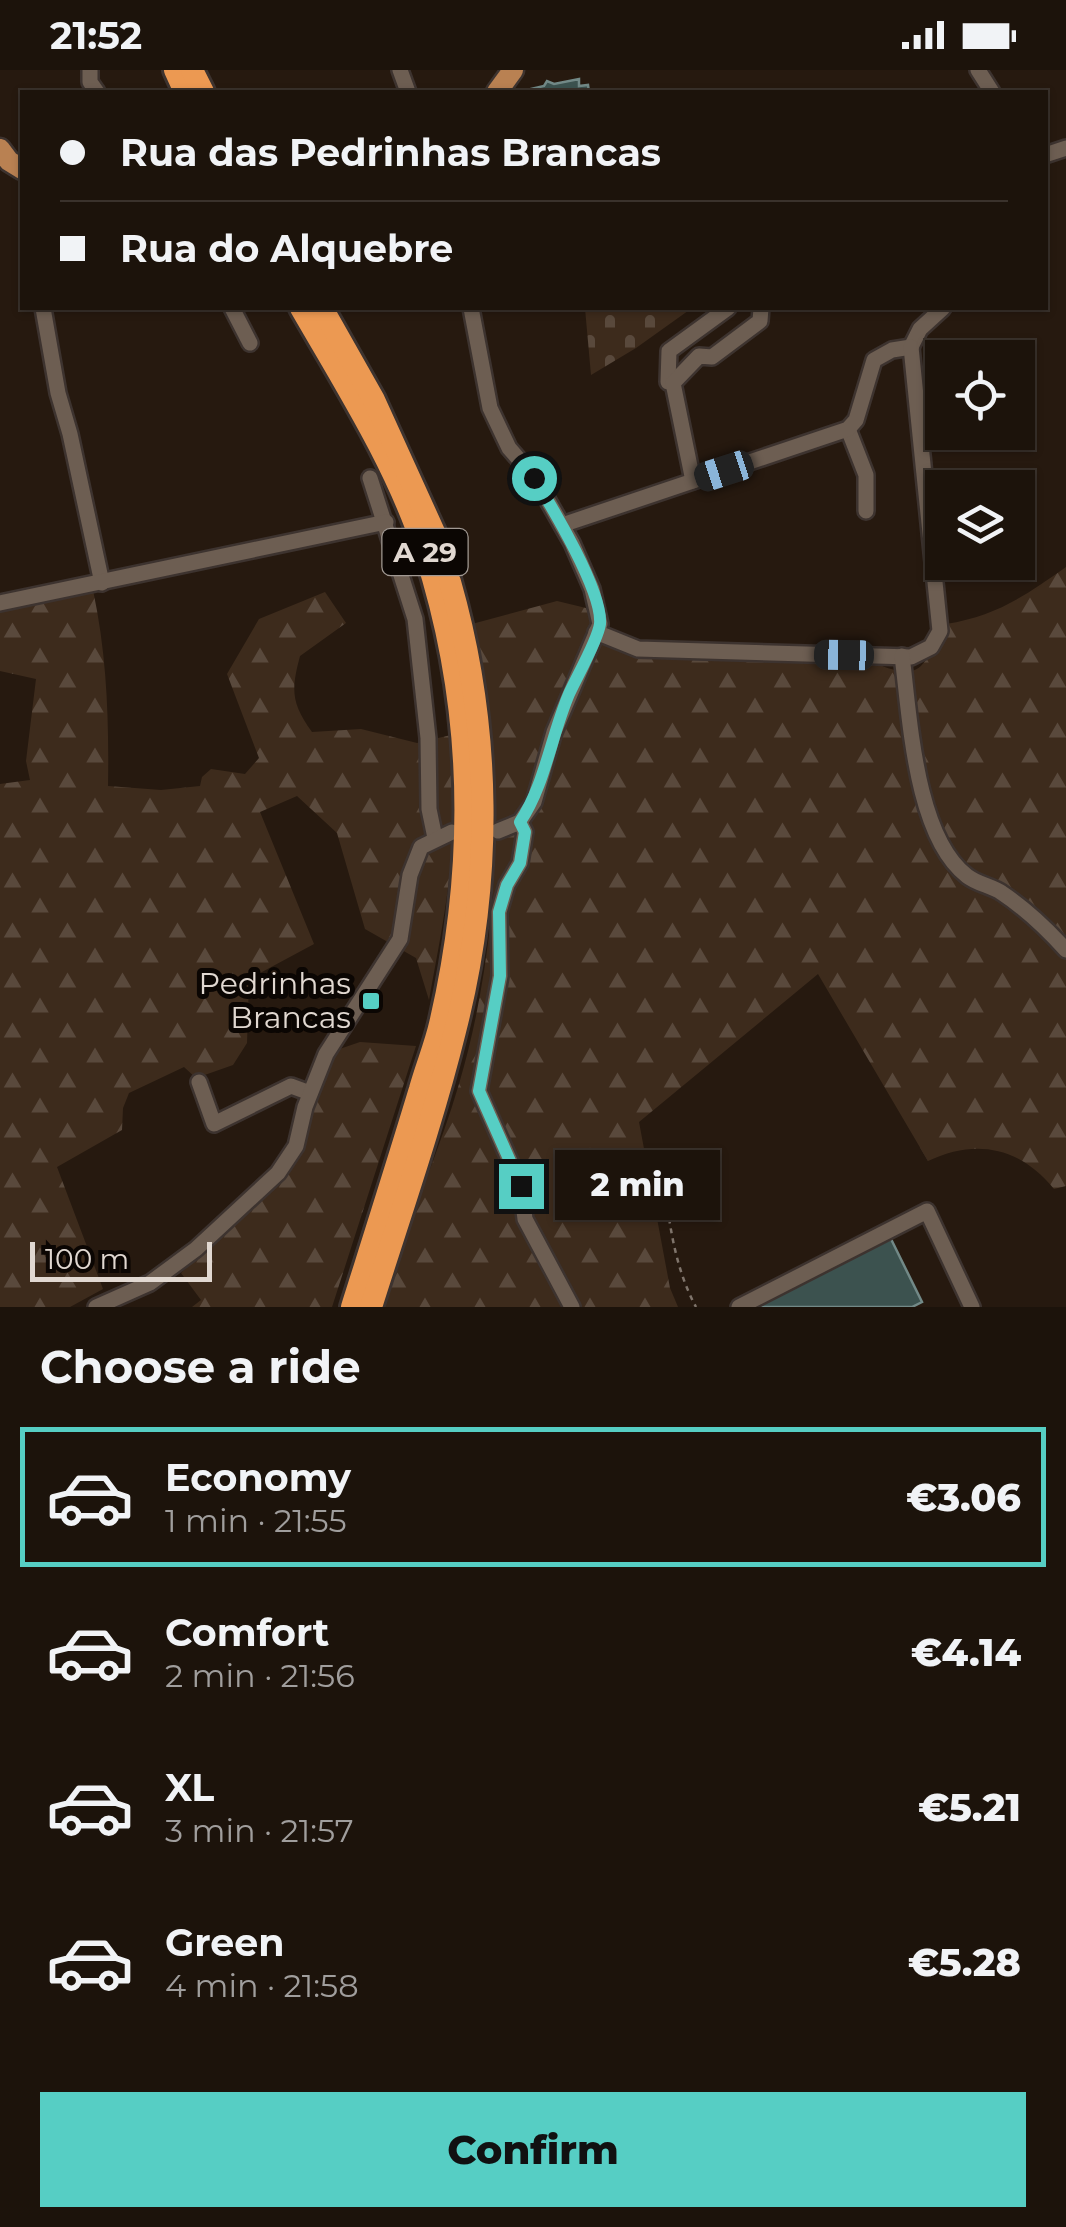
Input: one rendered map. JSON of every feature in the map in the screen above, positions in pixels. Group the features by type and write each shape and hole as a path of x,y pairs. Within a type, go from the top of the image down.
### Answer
{"highway":[{"name":"A 29","path":"303,310 366,424 424,548 458,688 467,780 466,869 454,959 439,1029 352,1307"},
{"name":"A 29","path":"323,310 374,400 439,546 474,687 484,778 482,871 456,1031 371,1307"}],"main road":[{"path":"498,90 513,70"}],"street":[{"path":"43,310 58,393 102,583"},
{"path":"233,310 250,343"},
{"path":"472,310 490,408 509,448 534,478 562,525 592,588 600,624 554,732 534,802 520,822 498,831"},
{"path":"674,383 699,356 712,357 760,321 761,310"},
{"path":"596,632 638,648 911,656 932,647 940,631 910,347 920,329 941,310"},
{"path":"674,383 668,382 669,351 710,313"},
{"path":"562,525 848,429 856,420 874,360 892,350 910,347"},
{"path":"674,383 693,481"},
{"path":"848,429 866,475 866,511"},
{"path":"370,478 416,619 435,838"},
{"path":"0,603 386,522"},
{"path":"902,656 922,792 941,845 967,876 1000,891 1044,926 1066,950"},
{"path":"520,822 525,832 520,863 507,885 499,912 500,976 479,1091 521,1186 524,1219 572,1307"},
{"path":"96,1307 150,1283 278,1173 296,1146 310,1093 326,1054 400,939 410,876 421,847 452,832"},
{"path":"199,1082 214,1124 292,1086 310,1093"},
{"path":"739,1307 927,1211 972,1307"}],"path":[{"path":"660,1149 671,1234 687,1291 696,1307"}],"green space":[{"path":"585,310 689,310 636,348 591,375"},
{"path":"1066,567 1066,1186 1054,1189 1027,1164 996,1151 963,1150 928,1161 818,974 639,1122 670,1288 678,1307 383,1307 459,1084 488,945 495,848 493,752 472,624 557,601 586,608 594,626 622,649 875,663 905,672 921,666 946,624 980,616 1009,603"},
{"path":"93,590 106,688 108,786 161,790 200,786 202,777 211,769 245,774 259,758 227,674 259,619 325,592 346,623 300,656 294,687 300,713 312,732 361,729 417,743 451,735 455,802 450,868 429,1000 416,958 365,929 337,833 297,796 260,812 314,944 249,979 247,1043 233,1065 196,1078 184,1067 129,1093 123,1108 122,1130 57,1167 103,1289 70,1307 0,1307 0,784 30,780 26,761 36,679 0,671 0,607"},
{"path":"360,1042 416,1046 332,1307 192,1307 201,1300 181,1273 281,1181 292,1142 328,1053"}],"building":[{"path":"579,79 579,86 588,85 589,90 527,90 544,86 547,81 554,84"},
{"path":"891,1239 922,1302 912,1307 752,1307"}],"place":[{"name":"Pedrinhas Brancas","path":"371,1001"}],"route":[{"path":"521,1186 479,1091 500,976 499,912 507,885 520,863 525,832 520,822 534,802 554,732 600,624 592,588 572,543 534,478"}]}
